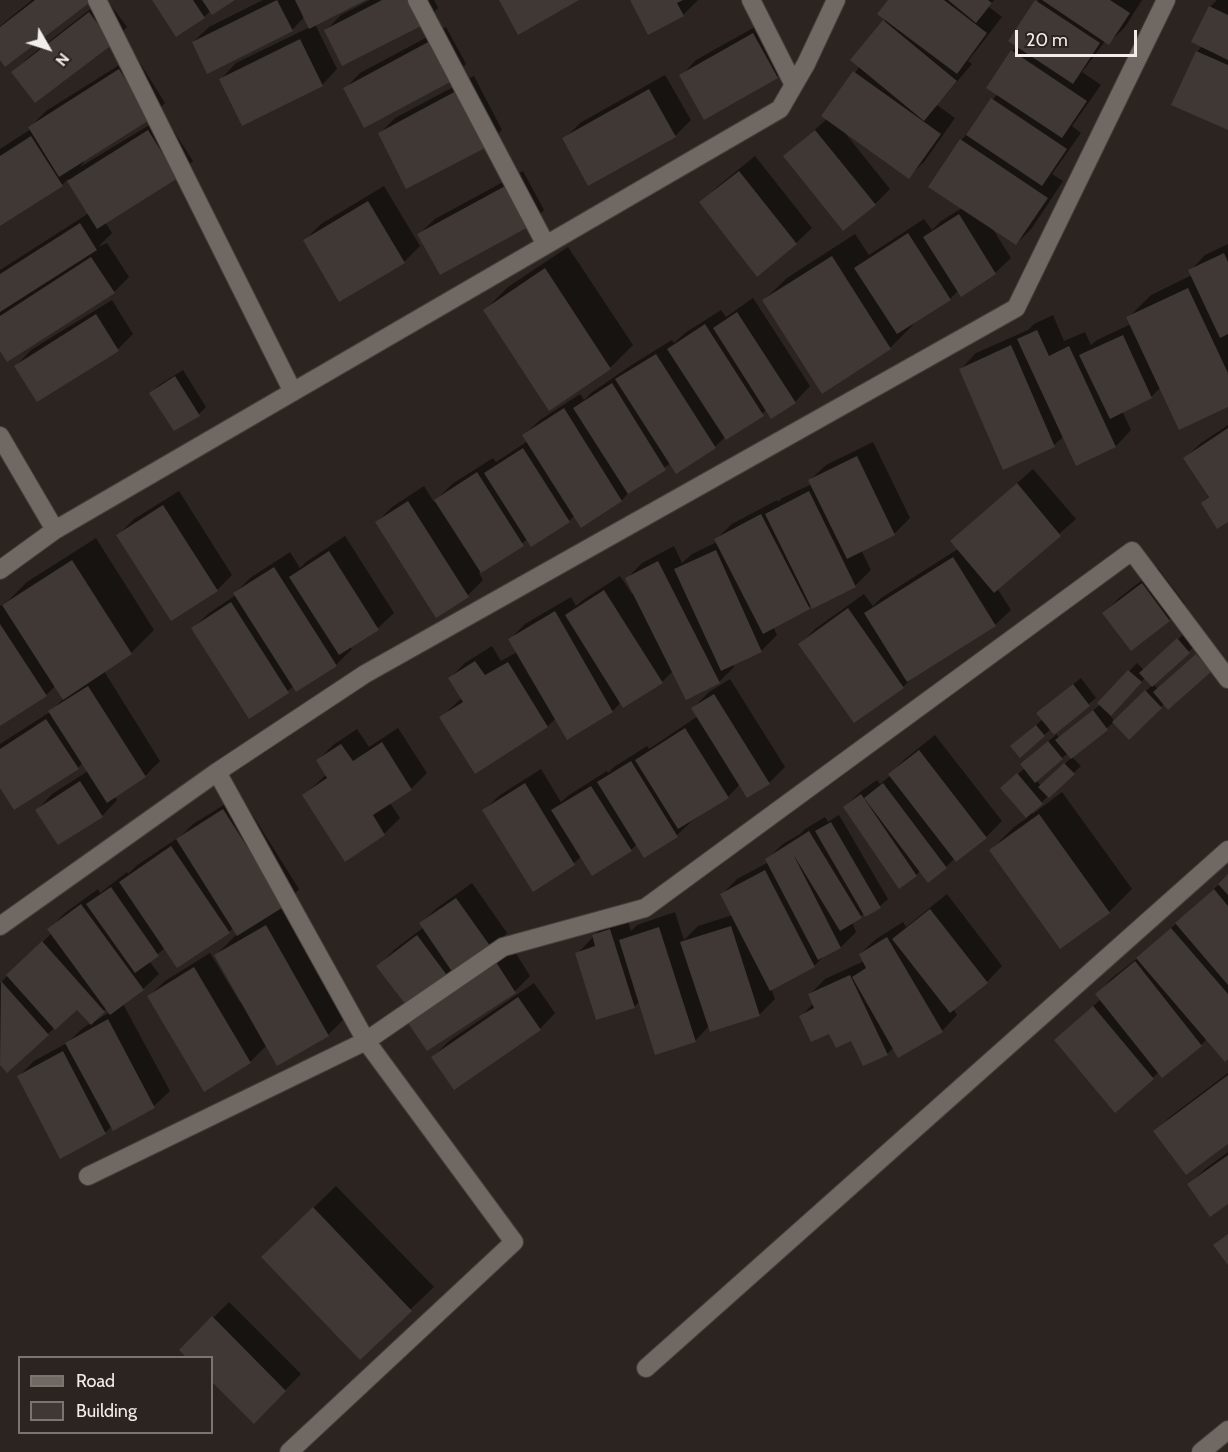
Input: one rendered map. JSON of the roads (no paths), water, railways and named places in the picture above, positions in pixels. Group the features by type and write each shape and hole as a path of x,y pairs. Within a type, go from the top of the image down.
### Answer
{"street":[{"path":"97,0 293,392"},
{"path":"417,0 546,245"},
{"path":"751,0 794,85"},
{"path":"0,570 55,530 780,110 806,64 836,0"},
{"path":"0,926 217,772 365,674 1016,308 1166,0"},
{"path":"0,436 55,530"},
{"path":"88,1176 366,1041 503,947 645,908 1132,551 1228,679"},
{"path":"217,772 366,1041 514,1242 289,1452"},
{"path":"646,1368 1228,850"},
{"path":"1201,1452 1228,1430"}]}
